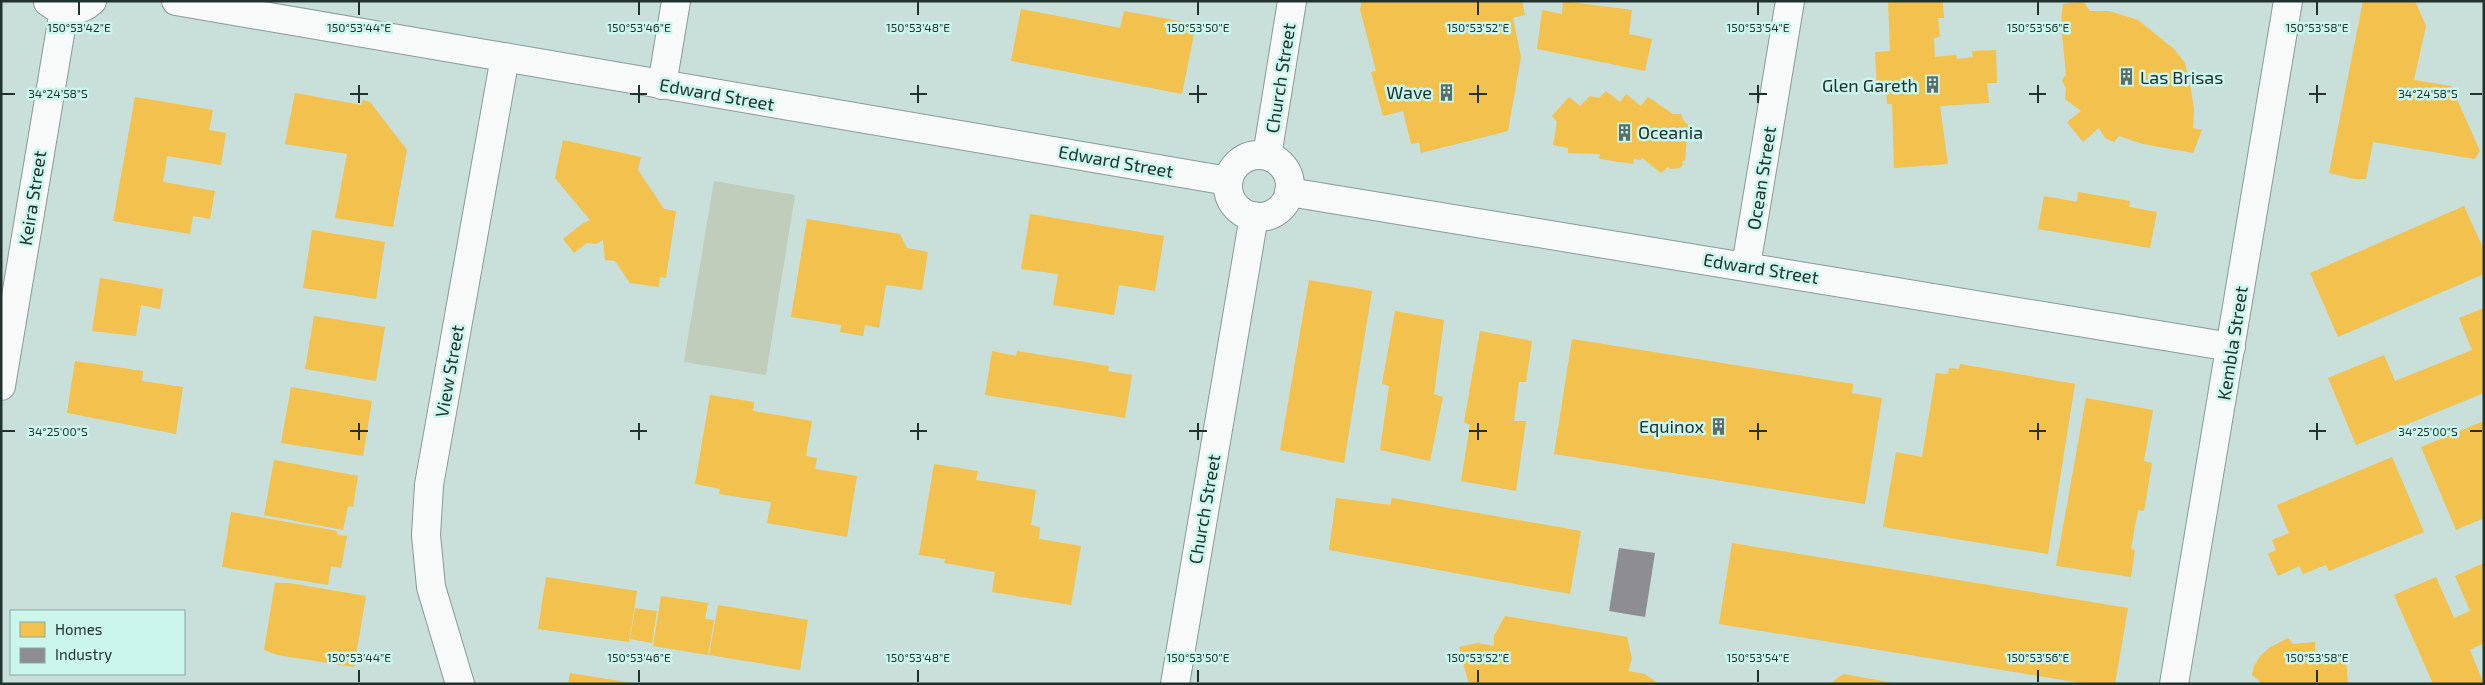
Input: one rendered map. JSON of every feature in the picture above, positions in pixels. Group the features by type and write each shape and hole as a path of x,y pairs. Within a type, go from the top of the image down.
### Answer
{"street":[{"path":"55,6 82,8 92,1"},
{"name":"Edward Street","path":"176,1 274,20 505,57 1228,181"},
{"path":"662,85 676,1"},
{"name":"Church Street","path":"1267,156 1292,1"},
{"name":"Ocean Street","path":"1746,266 1790,1"},
{"name":"Kembla Street","path":"2174,684 2232,347 2288,1"},
{"name":"Keira Street","path":"1,386 55,6"},
{"name":"View Street","path":"460,684 431,586 426,536 429,485 505,57"},
{"path":"1257,155 1267,156 1283,166 1288,174 1289,192 1280,209 1263,216 1254,216 1237,207 1228,190 1228,181 1232,171 1243,160 1257,155"},
{"name":"Edward Street","path":"1289,192 2232,347"},
{"name":"Church Street","path":"1175,684 1254,216"}],"green space":[{"path":"714,181 795,195 766,375 684,362"}],"building: Homes":[{"name":"Wave","path":"1362,1 1522,1 1525,15 1513,18 1521,57 1508,131 1421,153 1419,143 1411,144 1403,111 1383,116 1371,72 1376,71 1360,9"},
{"path":"1563,1 1632,10 1629,34 1652,39 1645,71 1537,49 1542,10 1562,14"},
{"name":"Glen Gareth","path":"1888,1 1943,1 1944,18 1938,18 1940,37 1934,38 1935,57 1956,55 1957,59 1973,57 1972,51 1996,50 1997,83 1987,83 1989,103 1940,106 1948,164 1894,168 1892,104 1887,104 1886,87 1877,88 1875,52 1890,51"},
{"name":"Las Brisas","path":"2083,1 2090,11 2109,11 2138,20 2174,49 2185,63 2194,110 2193,128 2202,130 2193,153 2143,144 2119,136 2114,142 2105,138 2099,128 2083,142 2067,122 2081,111 2065,99 2066,89 2062,80 2066,75 2061,23 2063,4"},
{"path":"2363,1 2415,1 2426,26 2414,80 2451,86 2480,151 2475,159 2373,142 2366,179 2355,179 2329,173"},
{"path":"1021,9 1120,28 1124,11 1196,24 1182,94 1011,61"},
{"name":"Oceania","path":"1606,91 1620,102 1626,94 1641,106 1648,97 1673,114 1681,114 1684,121 1696,131 1689,134 1687,138 1685,161 1682,161 1683,165 1680,168 1671,169 1668,167 1661,173 1642,158 1641,160 1634,159 1633,164 1599,159 1600,154 1568,153 1568,148 1553,145 1557,122 1552,116 1569,97 1580,106 1590,96 1599,98"},
{"path":"295,93 361,105 363,100 370,102 407,150 393,227 335,218 347,154 285,144"},
{"path":"135,97 213,110 209,130 226,133 221,165 167,156 163,182 215,191 210,219 193,216 190,234 113,221"},
{"path":"563,140 641,157 638,170 664,209 676,211 666,278 660,277 659,287 630,283 615,261 605,260 603,240 596,244 587,243 574,253 563,239 590,220 555,178"},
{"path":"2078,192 2130,201 2129,207 2157,212 2150,248 2038,229 2044,196 2077,202"},
{"path":"2464,206 2484,250 2484,274 2338,337 2310,273"},
{"path":"1030,214 1164,236 1155,291 1119,285 1114,315 1053,305 1058,274 1021,269"},
{"path":"807,219 900,234 907,248 928,252 922,290 886,285 879,328 865,325 863,336 840,332 841,325 791,317"},
{"path":"312,230 385,242 376,299 303,288"},
{"path":"100,278 163,289 160,309 141,305 136,336 92,331"},
{"path":"1309,280 1372,291 1344,463 1280,450"},
{"path":"2484,308 2484,393 2356,445 2328,378 2384,355 2395,381 2472,350 2459,318"},
{"path":"1395,311 1444,320 1434,394 1443,397 1430,461 1380,450 1389,386 1382,384"},
{"path":"314,316 385,327 376,381 305,369"},
{"path":"1480,331 1532,341 1526,382 1519,382 1514,421 1526,421 1516,491 1461,481 1470,425 1464,422"},
{"name":"Equinox","path":"1572,339 1853,384 1852,393 1882,398 1865,504 1554,454"},
{"path":"992,351 1016,356 1017,351 1109,366 1108,371 1132,375 1125,418 985,395"},
{"path":"75,361 143,371 142,381 183,387 176,434 67,413"},
{"path":"1960,364 2075,384 2048,554 1883,527 1896,452 1922,457 1936,373 1948,374 1949,368 1959,369"},
{"path":"291,387 372,401 363,456 281,443"},
{"path":"710,395 754,402 753,411 812,421 806,456 817,458 815,469 857,476 847,537 767,523 771,502 719,494 720,489 695,484"},
{"path":"2086,398 2153,410 2144,461 2152,463 2144,511 2138,510 2131,549 2135,550 2131,577 2056,566"},
{"path":"2484,421 2484,518 2456,530 2421,447"},
{"path":"2392,457 2424,532 2329,571 2326,565 2303,574 2299,566 2278,576 2268,554 2276,550 2272,540 2289,533 2277,505"},
{"path":"274,460 358,476 353,507 348,506 343,530 264,515"},
{"path":"934,464 978,471 976,480 1036,490 1031,525 1040,527 1039,539 1081,546 1071,605 992,592 995,572 944,563 945,559 919,555"},
{"path":"1336,498 1390,505 1392,498 1581,531 1570,594 1329,550"},
{"path":"231,512 337,531 337,535 347,536 341,568 331,566 328,585 222,567"},
{"path":"1732,543 2128,608 2115,684 2088,684 1719,624"},
{"path":"2484,563 2484,643 2470,650 2484,684 2433,684 2394,595 2436,577 2454,618 2470,611 2455,576"},
{"path":"546,577 637,591 629,642 538,629"},
{"path":"275,583 289,583 366,596 354,667 277,655 264,650"},
{"path":"661,596 708,603 705,619 714,620 708,655 653,646"},
{"path":"718,605 808,620 800,670 709,655"},
{"path":"635,608 657,611 652,643 630,639"},
{"path":"1505,616 1627,637 1632,659 1628,671 1645,674 1656,682 1655,684 1476,684 1468,681 1459,647 1478,643 1494,646 1494,636"},
{"path":"2288,638 2293,644 2315,642 2316,661 2346,659 2348,684 2263,684 2252,675 2254,666 2261,655 2269,648"},
{"path":"570,673 632,683 632,684 568,684"},
{"path":"1843,674 1894,683 1894,684 1830,684"}],"building: Industry":[{"path":"1619,548 1655,553 1645,617 1609,611"}],"place":[{"name":"Las Brisas","path":"2126,77"},
{"name":"Glen Gareth","path":"1932,85"},
{"name":"Wave","path":"1446,92"},
{"name":"Oceania","path":"1624,132"},
{"name":"Equinox","path":"1718,426"}]}
